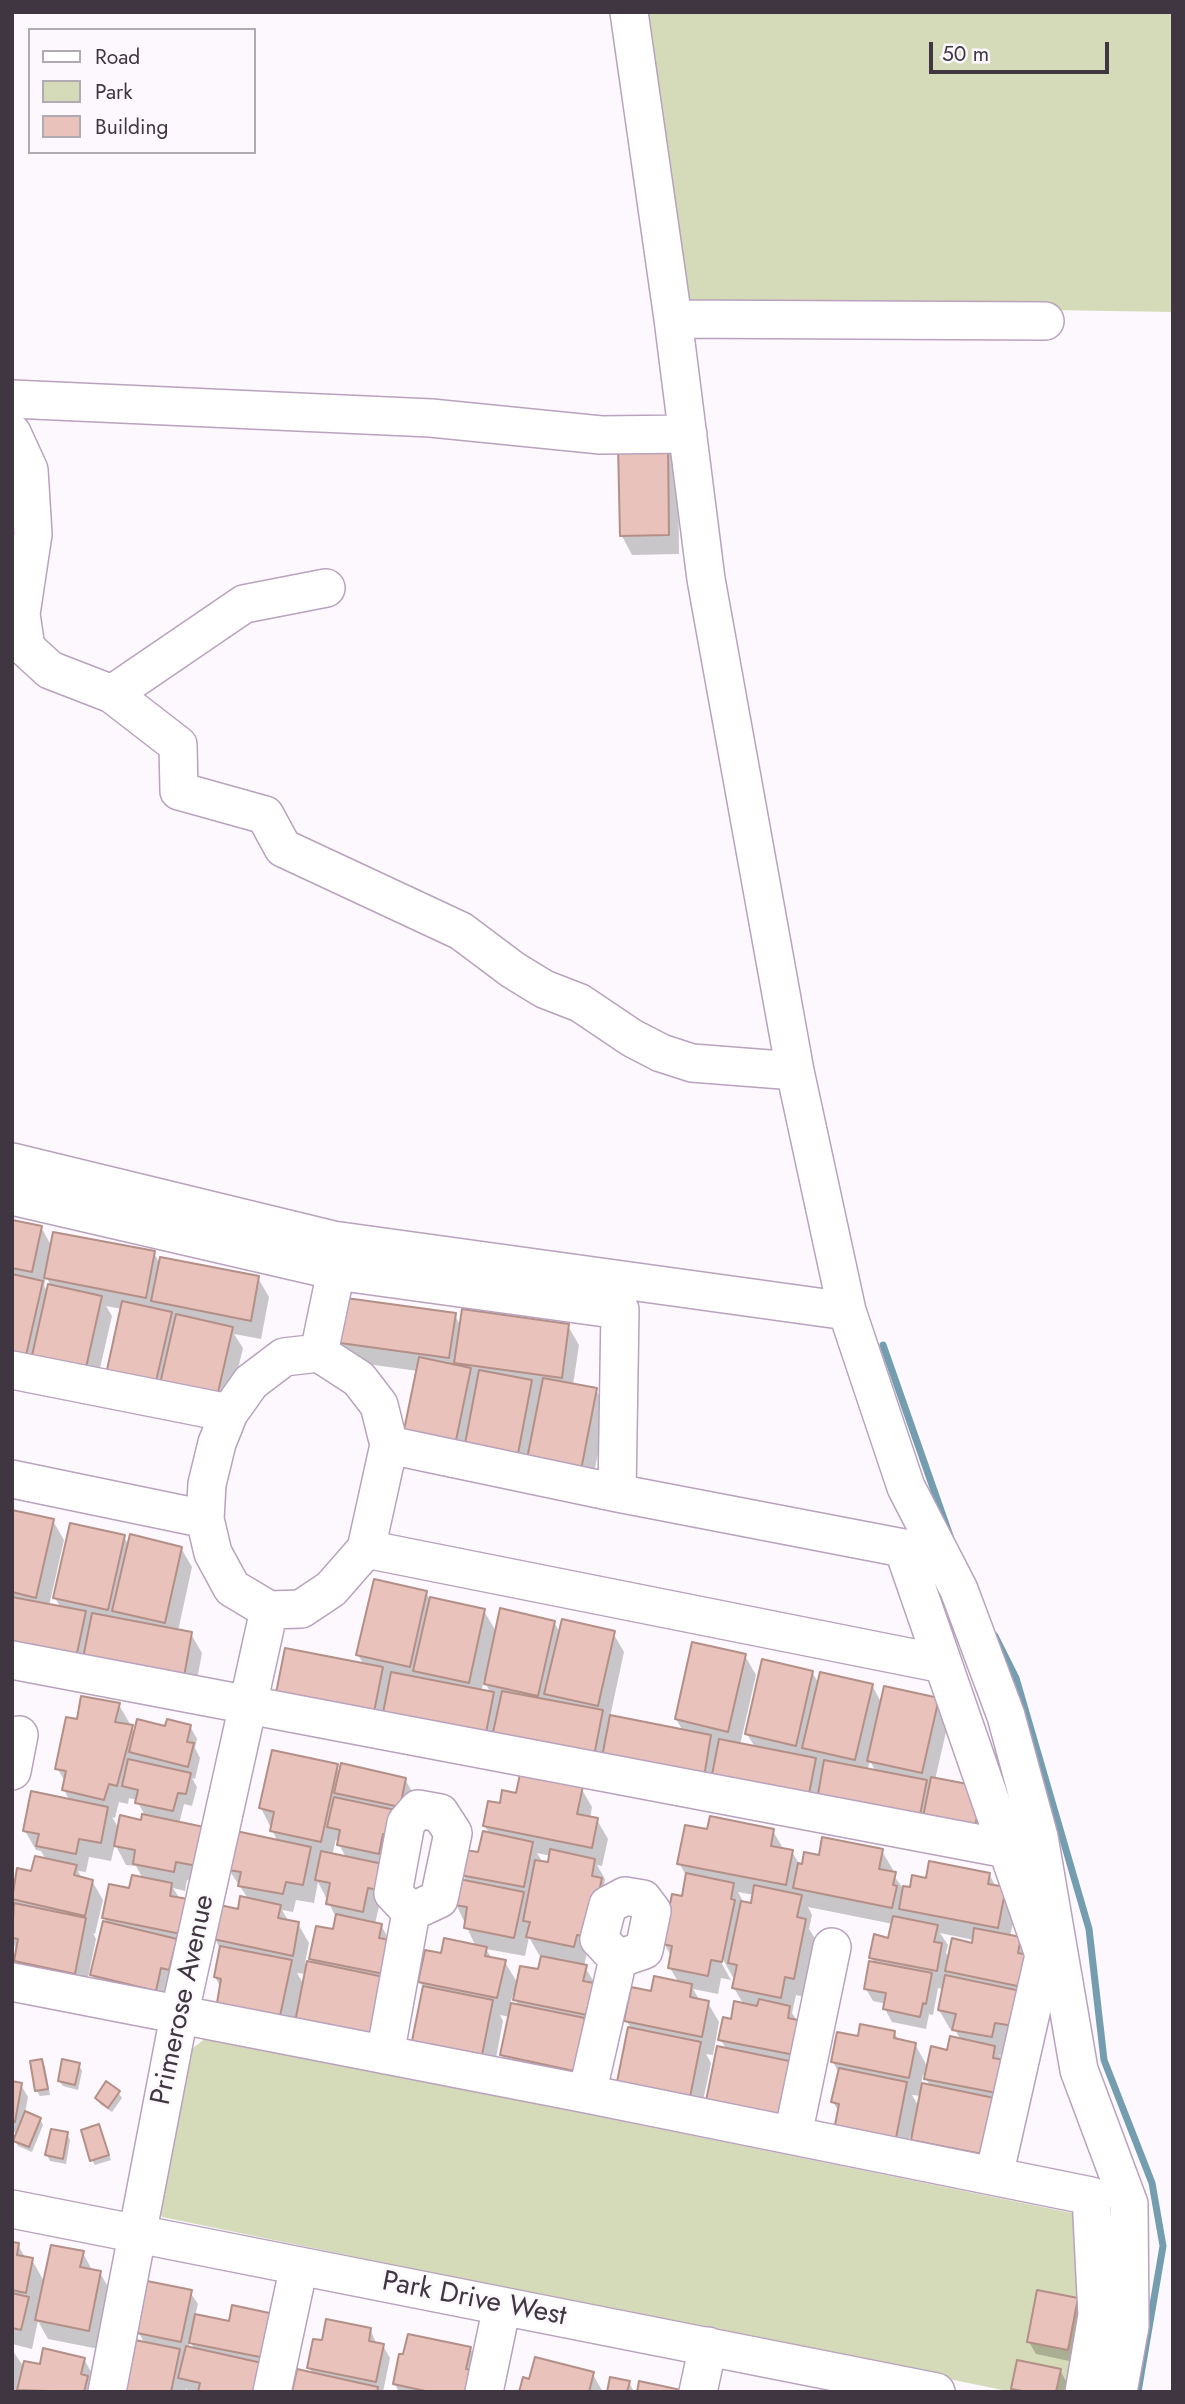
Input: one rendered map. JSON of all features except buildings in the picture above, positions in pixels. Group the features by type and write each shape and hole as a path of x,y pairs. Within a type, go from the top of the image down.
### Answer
{"street":[{"path":"629,12 673,319 706,579 795,1071 847,1311 906,1487 959,1590 1006,1716 1039,1837 1079,2070 1129,2204 1130,2326 1118,2392"},
{"path":"673,319 1045,321"},
{"path":"12,399 431,418 601,435 688,435"},
{"path":"12,433 29,470 33,534 22,614 26,648 50,670 112,694 178,746 179,791 265,815 283,848 460,931 544,989 580,1003 632,1038 662,1054 692,1063 795,1071"},
{"path":"112,694 244,604 326,589"},
{"path":"12,1162 333,1240 847,1311"},
{"path":"12,1196 337,1271 620,1310 617,1493"},
{"path":"320,1353 337,1271"},
{"path":"320,1353 359,1379 379,1405 389,1445 366,1549 331,1589 301,1609 269,1610 232,1588 213,1553 205,1519 207,1485 217,1443 229,1413 251,1382 284,1357 320,1353"},
{"path":"12,1370 229,1413"},
{"path":"389,1445 617,1493 903,1548 1044,1955 994,2176"},
{"path":"12,1479 205,1519"},
{"path":"366,1549 943,1664"},
{"name":"Primerose Avenue","path":"107,2392 179,2016 269,1610"},
{"path":"12,1660 1007,1849"},
{"path":"385,2055 411,1912"},
{"path":"793,2135 832,1947"},
{"path":"587,2094 618,1959"},
{"path":"12,1982 1091,2196 1097,2315 1084,2392"},
{"name":"Park Drive West","path":"12,2209 919,2390"},
{"path":"272,2392 299,2266"},
{"path":"484,2392 502,2306"},
{"path":"698,2392 708,2346"}],"green space":[{"path":"648,12 1173,12 1173,312 686,304"},
{"path":"207,2037 1082,2215 1091,2229 1070,2388 1066,2392 1012,2392 162,2217 157,2208 188,2052"}],"waterway":[{"path":"883,1345 950,1536"},
{"path":"995,1636 1016,1678 1089,1929 1104,2060 1152,2183 1163,2246 1138,2392"}]}
